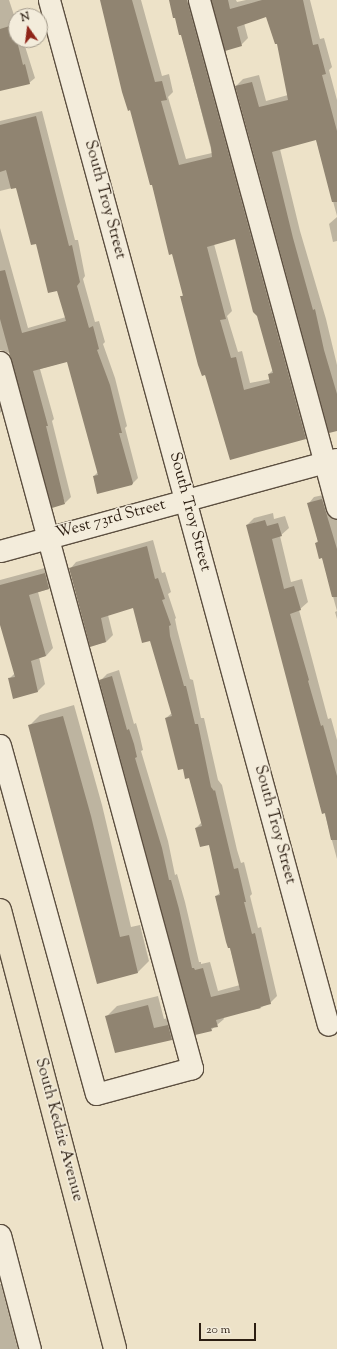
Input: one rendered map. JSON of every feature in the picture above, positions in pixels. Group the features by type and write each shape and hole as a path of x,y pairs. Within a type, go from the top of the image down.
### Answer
{"main road":[{"name":"South Kedzie Avenue","path":"0,910 116,1349"}],"street":[{"name":"South Troy Street","path":"49,0 328,1025"},
{"path":"200,0 331,461 337,508"},
{"path":"0,362 192,1068 96,1094 0,745"},
{"name":"West 73rd Street","path":"0,551 331,461"},
{"path":"0,1235 30,1349"}],"building":[{"path":"100,0 132,0 155,82 162,81 167,100 161,101 179,165 212,157 211,147 181,35 179,35 175,18 173,18 169,0 187,0 306,439 230,460 205,375 202,376 198,365 180,296 183,296 172,254 169,255 152,185 150,185 130,110 128,111","holes":["235,239 253,312 257,316 273,373 268,374 270,383 244,390 236,357 231,358 220,320 226,319 207,247"]},
{"path":"211,0 228,0 230,9 262,0 303,0 313,45 318,44 326,74 322,75 337,131 337,202 332,202 316,140 272,152 293,238 313,310 315,309 324,350 337,394 337,431 329,433 235,86 252,82 259,107 288,100 277,44 275,44 266,17 237,27 242,46 225,51"},
{"path":"8,27 8,48 19,48 30,84 0,91 0,29"},
{"path":"36,116 69,246 72,245 80,282 77,286 89,328 93,326 99,349 97,350 110,385 122,433 119,433 133,483 132,485 97,494 93,476 98,475 67,362 33,371 48,426 46,426 65,504 52,508 0,319 0,271 5,270 22,333 66,321 57,291 48,293 36,244 31,245 16,188 11,189 6,170 0,172 0,125"},
{"path":"322,499 337,549 337,597 332,597 322,558 319,559 315,543 318,542 307,503"},
{"path":"265,520 267,526 278,523 282,536 272,539 284,589 294,586 301,610 290,614 321,726 323,725 337,776 337,840 331,840 325,813 322,814 246,525"},
{"path":"147,546 155,579 158,578 165,599 162,600 171,625 169,626 170,636 184,686 186,686 195,724 198,724 211,787 214,791 215,790 234,869 238,868 246,902 244,902 252,934 255,933 271,1004 216,1020 218,1027 211,1028 212,1031 195,1035 99,680 112,676 127,730 129,729 134,744 137,757 135,758 162,848 169,880 171,880 179,909 192,968 195,970 203,968 211,997 240,990 215,896 220,895 209,845 200,847 195,828 202,826 189,778 185,779 183,769 178,770 165,718 172,716 150,641 142,643 133,608 101,618 106,642 90,647 69,568"},
{"path":"45,573 49,589 29,595 46,656 31,661 38,692 13,699 8,678 15,677 0,625 0,585"},
{"path":"63,716 91,816 120,937 129,935 138,973 97,984 28,725"},
{"path":"148,1005 154,1028 168,1025 172,1040 115,1053 105,1016"}]}
